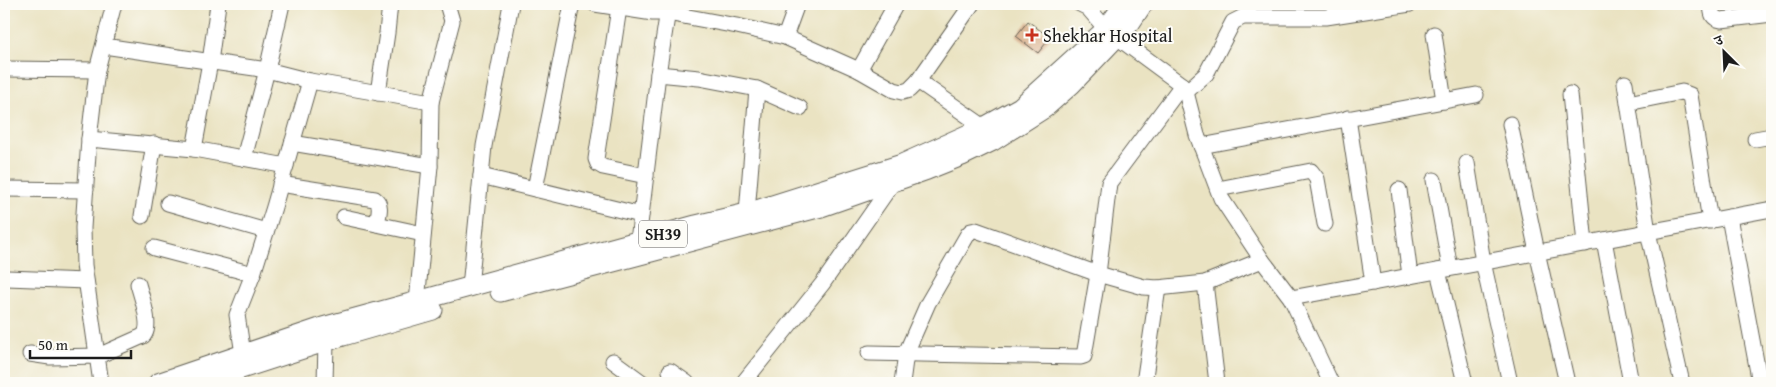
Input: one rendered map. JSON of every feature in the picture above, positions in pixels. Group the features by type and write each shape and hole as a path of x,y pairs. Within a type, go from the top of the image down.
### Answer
{"main road":[{"name":"SH39","path":"198,383 326,342 468,300 821,207 962,156 993,141 1045,108 1072,85 1112,33 1124,4"},
{"name":"SH39","path":"158,383 323,327 747,213 902,164 984,127 1020,107 1112,33 1130,22 1143,4"}],"street":[{"path":"101,383 86,281 84,228 89,140 98,70 114,4"},
{"path":"194,149 210,62 218,4"},
{"path":"244,158 282,4"},
{"path":"378,93 388,33 390,4"},
{"path":"417,302 430,166 431,102 452,21 447,4"},
{"path":"470,287 484,146 511,4"},
{"path":"535,190 572,4"},
{"path":"595,4 653,13 668,8 785,37 860,70 894,90 902,92 909,90 918,81 972,4"},
{"path":"785,37 797,4"},
{"path":"860,70 896,4"},
{"path":"869,353 1084,356 1098,274 1109,183 1184,88 1206,74 1233,22 1243,17 1326,17 1410,4"},
{"path":"1711,4 1712,16 1715,19 1721,20 1772,14"},
{"path":"1086,5 1112,33 1184,88 1201,146 1228,210 1291,298 1331,383"},
{"path":"619,8 596,159 598,164 603,167 646,176"},
{"path":"638,241 668,8"},
{"path":"1434,34 1444,101"},
{"path":"104,46 267,70 310,81 431,102"},
{"path":"4,68 98,70"},
{"path":"658,74 699,78 757,89 800,108"},
{"path":"243,354 237,315 266,231 310,81"},
{"path":"918,81 984,127"},
{"path":"1625,84 1648,232 1682,383"},
{"path":"747,213 757,89"},
{"path":"1628,103 1682,92 1690,94 1710,220"},
{"path":"1570,94 1585,244"},
{"path":"1201,146 1476,95"},
{"path":"1348,118 1373,283"},
{"path":"1510,124 1567,383"},
{"path":"1755,139 1772,136"},
{"path":"89,140 154,144 194,149 286,166"},
{"path":"292,143 430,166"},
{"path":"142,216 154,144"},
{"path":"1467,163 1483,262 1510,383"},
{"path":"1218,189 1311,171 1317,180 1325,224"},
{"path":"481,176 641,216"},
{"path":"1434,180 1444,270 1465,383"},
{"path":"743,383 824,282 894,181"},
{"path":"280,184 375,199 380,207 377,224"},
{"path":"4,189 86,190"},
{"path":"1399,190 1410,276"},
{"path":"168,203 266,231"},
{"path":"1291,298 1772,209"},
{"path":"1729,217 1760,383"},
{"path":"344,218 423,234"},
{"path":"902,383 906,354 928,303 968,234 973,230 1014,242 1098,274 1158,288 1205,283 1262,260"},
{"path":"1604,240 1631,383"},
{"path":"154,248 252,274"},
{"path":"7,278 86,281"},
{"path":"1205,283 1217,383"},
{"path":"30,354 50,357 98,356 143,336 146,334 148,325 138,284"},
{"path":"1144,383 1158,288"},
{"path":"325,383 326,342"},
{"path":"613,361 643,383"},
{"path":"670,371 687,383"}],"building":[{"path":"1028,21 1050,38 1038,53 1016,36"}],"place":[{"name":"Shekhar Hospital","path":"1032,35"}]}
